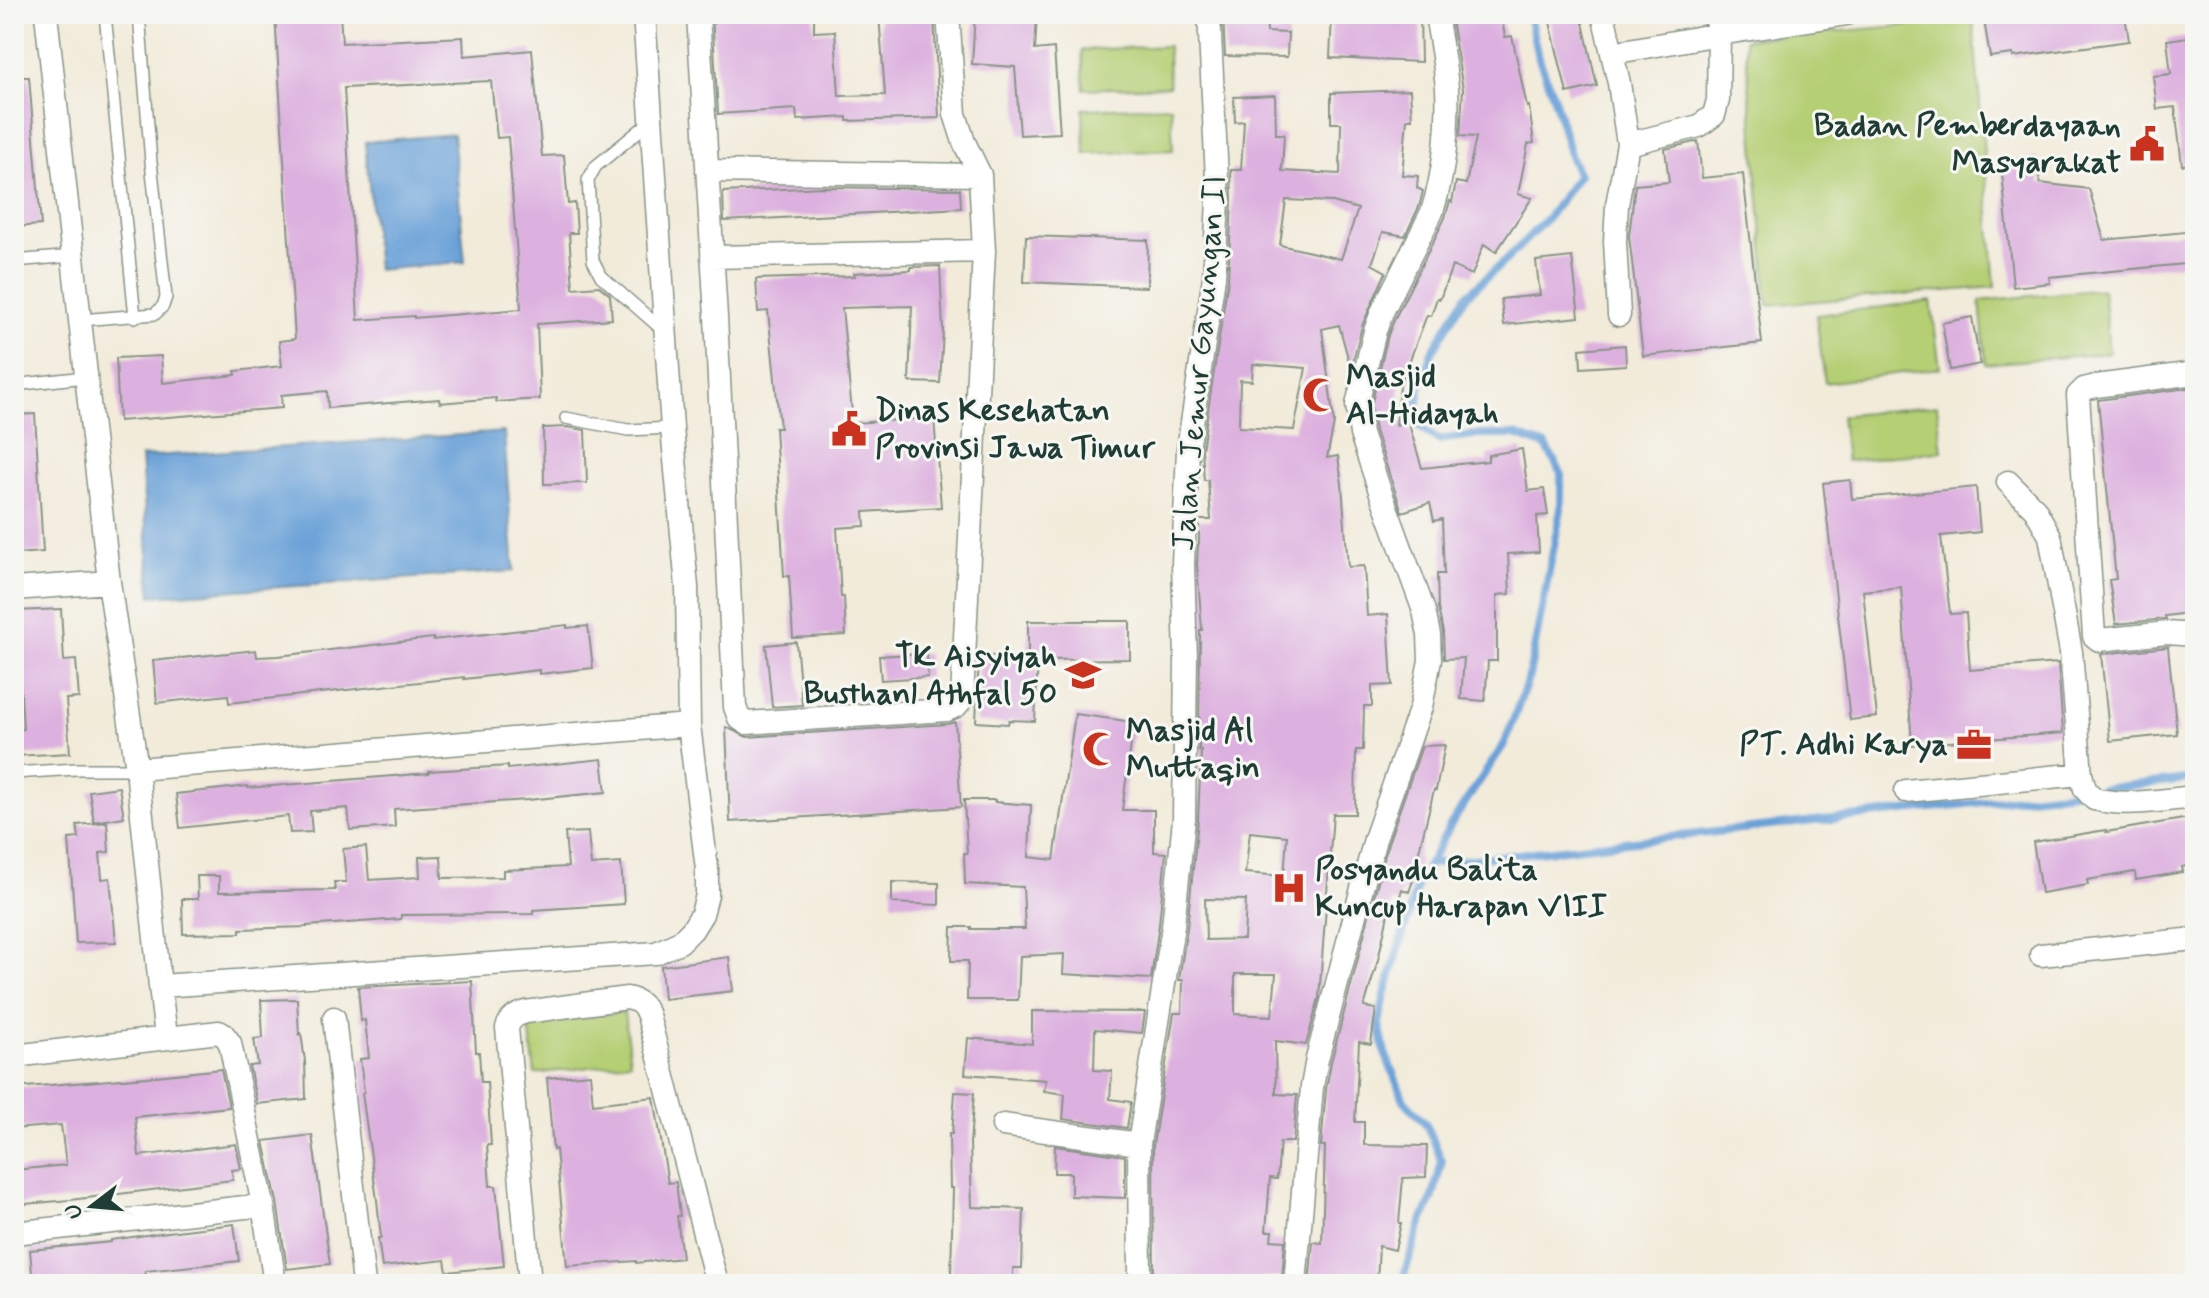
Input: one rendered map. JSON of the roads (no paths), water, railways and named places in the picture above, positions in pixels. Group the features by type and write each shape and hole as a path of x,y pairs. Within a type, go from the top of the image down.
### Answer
{"street":[{"path":"46,14 109,582 137,769 166,1037"},
{"path":"160,986 656,953 680,942 702,914 707,895 707,869 689,725 687,587 672,428 644,14"},
{"path":"698,14 735,707 738,716 746,723 947,710 962,699 984,251 980,175 955,114 948,14"},
{"name":"Jalan Jemur Gayungan II","path":"1140,1284 1139,1144 1173,926 1184,819 1186,658 1183,564 1188,449 1214,277 1218,200 1209,14"},
{"path":"1295,1284 1317,1059 1375,839 1421,707 1430,660 1424,611 1361,434 1357,405 1382,312 1436,199 1444,149 1447,87 1436,14"},
{"path":"1603,14 1619,83 1628,144 1617,205 1615,241 1619,315"},
{"path":"1612,53 1718,24 1847,14"},
{"path":"1628,144 1699,126 1714,115 1718,100 1718,24"},
{"path":"707,171 980,175"},
{"path":"712,257 984,251"},
{"path":"2195,373 2096,386 2084,389 2078,395 2094,636 2099,640 2167,633 2195,635"},
{"path":"2008,482 2035,509 2050,536 2071,652 2081,774 2085,789 2097,801 2137,803 2195,797"},
{"path":"14,589 109,582"},
{"path":"137,769 689,725"},
{"path":"1906,791 2081,774"},
{"path":"2041,955 2195,939"},
{"path":"530,1284 508,1043 509,1022 526,1012 627,998 645,1007 648,1015 717,1284"},
{"path":"334,1018 364,1284"},
{"path":"14,1056 166,1037 219,1032 224,1035 230,1043 263,1205 275,1284"},
{"path":"1003,1125 1139,1144"},
{"path":"14,1233 263,1205"}],"lane":[{"path":"105,14 135,317"},
{"path":"80,320 155,314 166,297 139,14"},
{"path":"651,120 596,166 588,180 593,260 601,276 666,332"},
{"path":"14,261 73,256"},
{"path":"14,385 85,377"},
{"path":"566,418 628,430 672,428"},
{"path":"14,773 137,769"}],"water":[{"path":"453,134 465,262 377,270 365,142"},
{"path":"504,432 514,571 151,596 141,457"}],"waterway":[{"path":"1401,1284 1433,1197 1442,1161 1426,1124 1404,1100 1385,1053 1379,1023 1417,886 1451,824 1505,743 1529,676 1561,509 1561,473 1546,446 1515,435 1474,435 1438,440 1415,423 1420,388 1432,352 1465,297 1549,216 1579,175 1537,53 1529,14"},
{"path":"2101,789 2195,778"},
{"path":"1429,864 2074,792"}],"place":[{"name":"Badan Pemberdayaan Masyarakat","path":"2147,144"},
{"name":"Masjid Al-Hidayah","path":"1320,395"},
{"name":"Dinas Kesehatan Provinsi Jawa Timur","path":"849,429"},
{"name":"TK Aisyiyah Busthanl Athfal 50","path":"1083,675"},
{"name":"PT. Adhi Karya","path":"1974,745"},
{"name":"Masjid Al Muttaqin","path":"1100,749"},
{"name":"Posyandu Balita Kuncup Harapan VIII","path":"1289,888"}]}
